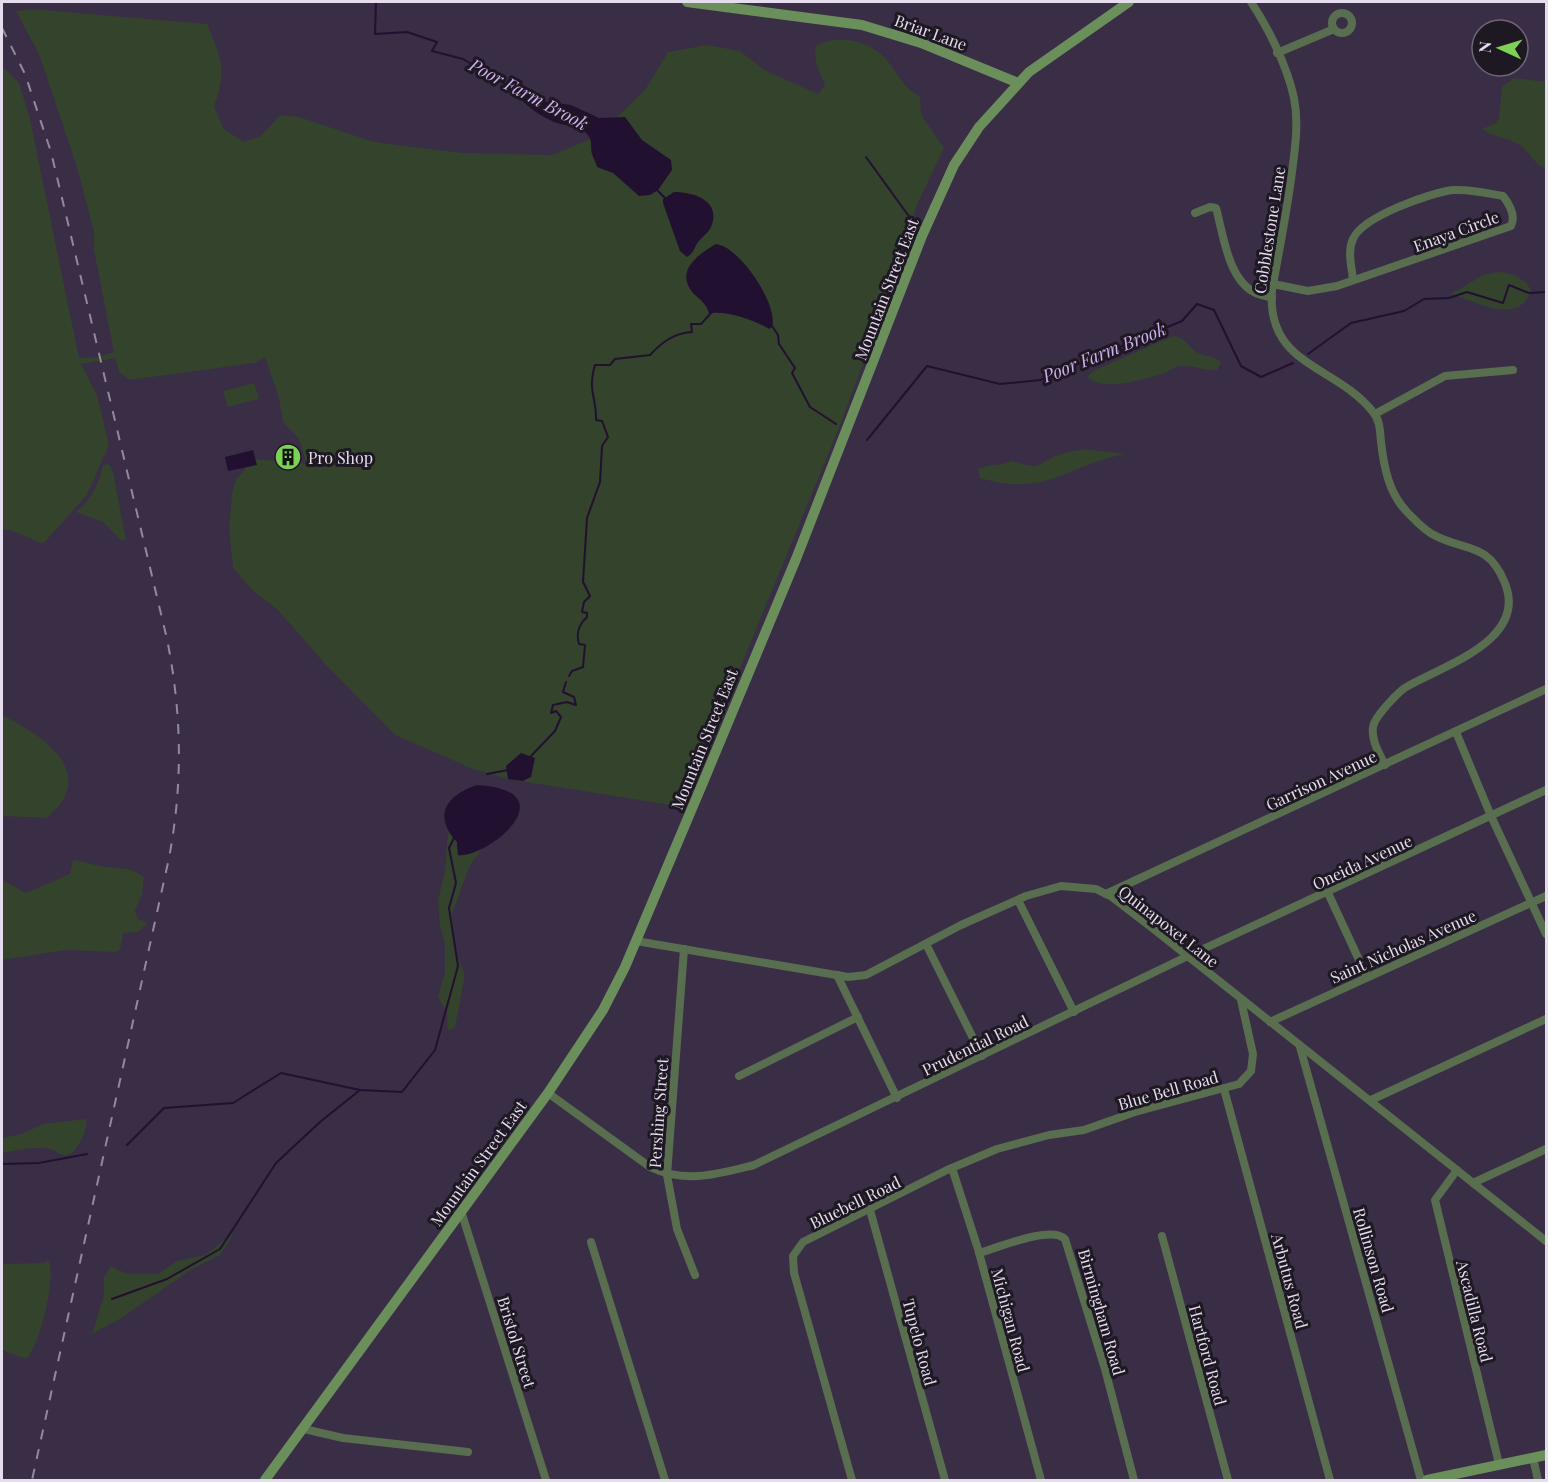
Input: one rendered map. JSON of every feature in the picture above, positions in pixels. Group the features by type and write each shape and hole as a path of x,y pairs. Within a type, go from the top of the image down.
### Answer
{"main road":[{"name":"Briar Lane","path":"687,2 862,25 921,43 1018,83"},
{"name":"Mountain Street East","path":"265,1480 548,1093 603,1010 636,940 796,559 936,202 967,145 1018,83 1057,51 1129,2"},
{"path":"1427,1480 1449,1478 1498,1464 1546,1455"}],"street":[{"name":"Cobblestone Lane","path":"1251,2 1262,18 1294,98 1296,135 1282,246 1271,308 1276,330 1285,346 1355,394 1375,414 1379,424 1388,481 1405,510 1431,533 1479,551 1494,560 1510,600 1502,624 1493,639 1406,687 1384,709 1373,725 1374,743 1385,765"},
{"path":"1277,53 1334,29"},
{"name":"Enaya Circle","path":"1274,284 1308,291 1353,280 1511,226 1514,221 1510,206 1503,196 1453,190 1376,216 1360,227 1352,241 1350,256 1353,280"},
{"path":"1195,213 1210,207 1216,208 1234,268 1242,282 1253,292 1272,298"},
{"path":"1375,414 1445,376 1513,370"},
{"name":"Garrison Avenue","path":"1106,894 1546,689"},
{"path":"1456,732 1491,816 1546,934"},
{"name":"Oneida Avenue","path":"1188,956 1546,790"},
{"name":"Quinapoxet Lane","path":"636,940 837,975 866,975 961,925 1018,900 1060,886 1096,889 1106,894 1188,956 1546,1241"},
{"path":"1328,893 1367,977"},
{"name":"Saint Nicholas Avenue","path":"1270,1022 1546,896"},
{"path":"1018,900 1074,1012"},
{"path":"926,944 982,1056"},
{"name":"Pershing Street","path":"684,949 667,1175 677,1229 695,1275"},
{"name":"Prudential Road","path":"667,1175 702,1177 754,1165 772,1158 1188,956"},
{"path":"837,975 897,1098"},
{"name":"Blue Bell Road","path":"1017,1144 1084,1130 1135,1112 1239,1084 1251,1071 1253,1053 1241,1000"},
{"path":"739,1076 858,1017"},
{"path":"1371,1100 1546,1019"},
{"name":"Rollinson Road","path":"1300,1047 1421,1480"},
{"name":"Arbutus Road","path":"1224,1089 1330,1480"},
{"path":"548,1093 650,1167 667,1175"},
{"name":"Bluebell Road","path":"852,1480 794,1273 793,1256 803,1242 952,1168 1017,1144"},
{"path":"1473,1183 1546,1149"},
{"name":"Michigan Road","path":"952,1168 979,1253 1041,1480"},
{"name":"Ascadilla Road","path":"1457,1170 1435,1200 1498,1464"},
{"name":"Tupelo Road","path":"870,1209 945,1480"},
{"name":"Bristol Street","path":"461,1211 546,1480"},
{"name":"Birmingham Road","path":"979,1253 1044,1234 1058,1234 1065,1239 1105,1369 1134,1480"},
{"name":"Hartford Road","path":"1162,1236 1228,1480"},
{"path":"591,1242 665,1480"},
{"path":"304,1429 343,1438 468,1452"},
{"path":"1533,1458 1538,1480"}],"green space":[{"path":"31,9 207,24 221,65 220,83 214,107 224,129 244,142 261,136 280,115 299,117 371,141 396,145 463,153 552,155 591,139 618,116 645,90 668,52 707,45 740,51 766,71 818,94 825,85 816,64 815,47 832,40 851,40 878,52 904,84 920,96 921,115 944,148 917,205 876,329 839,428 683,807 508,779 473,769 395,735 325,664 277,609 252,590 233,568 229,528 232,494 236,479 246,469 242,458 307,464 299,439 283,422 279,398 265,357 255,363 130,380 119,372 115,358 81,364 97,395 109,445 87,495 43,544 10,530 2,530 2,66 19,83 30,119 79,358 98,357 114,352 94,250 94,232 77,167 39,54 16,11"},
{"path":"1514,78 1546,82 1546,169 1518,144 1482,129 1496,123 1499,118 1502,87"},
{"path":"1498,272 1517,276 1531,290 1525,301 1517,308 1506,310 1495,308 1451,294 1483,275"},
{"path":"1173,336 1184,340 1198,353 1221,362 1217,370 1181,366 1162,374 1122,384 1103,384 1087,377 1095,370"},
{"path":"254,383 259,399 228,407 223,391"},
{"path":"1083,449 1126,454 1040,482 1003,483 980,478 978,469 982,467 1012,461 1036,466 1067,452"},
{"path":"109,464 113,472 126,539 122,541 103,522 76,512 94,491 103,465"},
{"path":"2,715 27,729 52,748 61,759 67,772 68,785 63,800 47,818 2,816"},
{"path":"448,832 457,842 456,847 466,853 481,850 470,865 452,914 456,953 465,975 455,1027 448,1031 447,1014 438,996 445,973 445,944 440,927 438,901 445,870"},
{"path":"73,860 127,869 140,874 144,878 142,894 135,911 138,919 148,923 138,932 123,933 120,950 116,952 66,950 2,960 2,880 26,893 70,874"},
{"path":"86,1119 81,1140 75,1150 67,1155 50,1149 38,1148 2,1153 2,1138 22,1134 43,1124"},
{"path":"235,1232 220,1255 192,1269 123,1317 92,1334 104,1295 104,1278 111,1266 127,1274 158,1274 177,1261 205,1255"},
{"path":"48,1260 51,1279 46,1311 31,1353 26,1359 2,1350 2,1264 44,1263"}],"water":[{"path":"520,87 542,101 571,105 599,118 625,117 642,140 671,160 672,170 658,190 650,195 639,196 613,173 597,167 590,140 584,131 554,122 536,112 510,88"},
{"path":"674,192 704,199 713,210 711,227 687,257 680,251 663,203 663,199"},
{"path":"716,244 725,247 735,255 755,278 773,317 772,327 769,329 739,317 722,313 709,314 706,306 689,287 686,279 690,266 701,254"},
{"path":"253,450 257,465 228,471 225,457"},
{"path":"521,753 535,758 531,777 523,781 508,779 506,766"},
{"path":"477,785 504,790 517,799 520,811 513,824 486,847 458,855 457,842 445,823 446,807 458,794"}],"waterway":[{"name":"Poor Farm Brook","path":"376,2 375,34 407,32 437,42 432,51 463,59 512,88"},
{"path":"866,157 913,222"},
{"name":"Poor Farm Brook","path":"657,190 666,199"},
{"name":"Poor Farm Brook","path":"1308,354 1351,323 1404,311 1424,299 1449,298 1467,292 1503,303 1509,285 1529,293 1546,292"},
{"name":"Poor Farm Brook","path":"867,440 927,366 1000,384 1040,380 1182,321 1197,304 1214,310 1241,366 1261,377 1293,363"},
{"path":"569,676 572,671 583,667 585,645 579,644 578,633 587,617 587,613 582,612 584,602 590,596 583,582 587,518 600,482 602,446 608,437 602,421 596,420 592,388 595,365 610,365 615,359 650,355 669,339 692,332 691,324 701,324 712,312"},
{"name":"Poor Farm Brook","path":"772,326 778,335 779,344 795,368 792,373 810,407 836,424"},
{"path":"531,756 555,731 561,717 556,711 551,713 553,705 567,702 576,705 574,697 563,692 566,682"},
{"path":"487,774 508,770"},
{"path":"127,1145 164,1108 233,1103 281,1073 360,1090 402,1092 435,1050 458,966 449,908 456,883 449,848 454,838"},
{"path":"112,1299 167,1279 220,1249 276,1163 320,1122 360,1090"},
{"path":"2,1164 39,1163 87,1154"}],"railway":[{"path":"2,28 25,74 51,152 167,639 176,694 179,749 177,803 169,858 32,1480"}],"place":[{"name":"Pro Shop","path":"288,457"}]}
